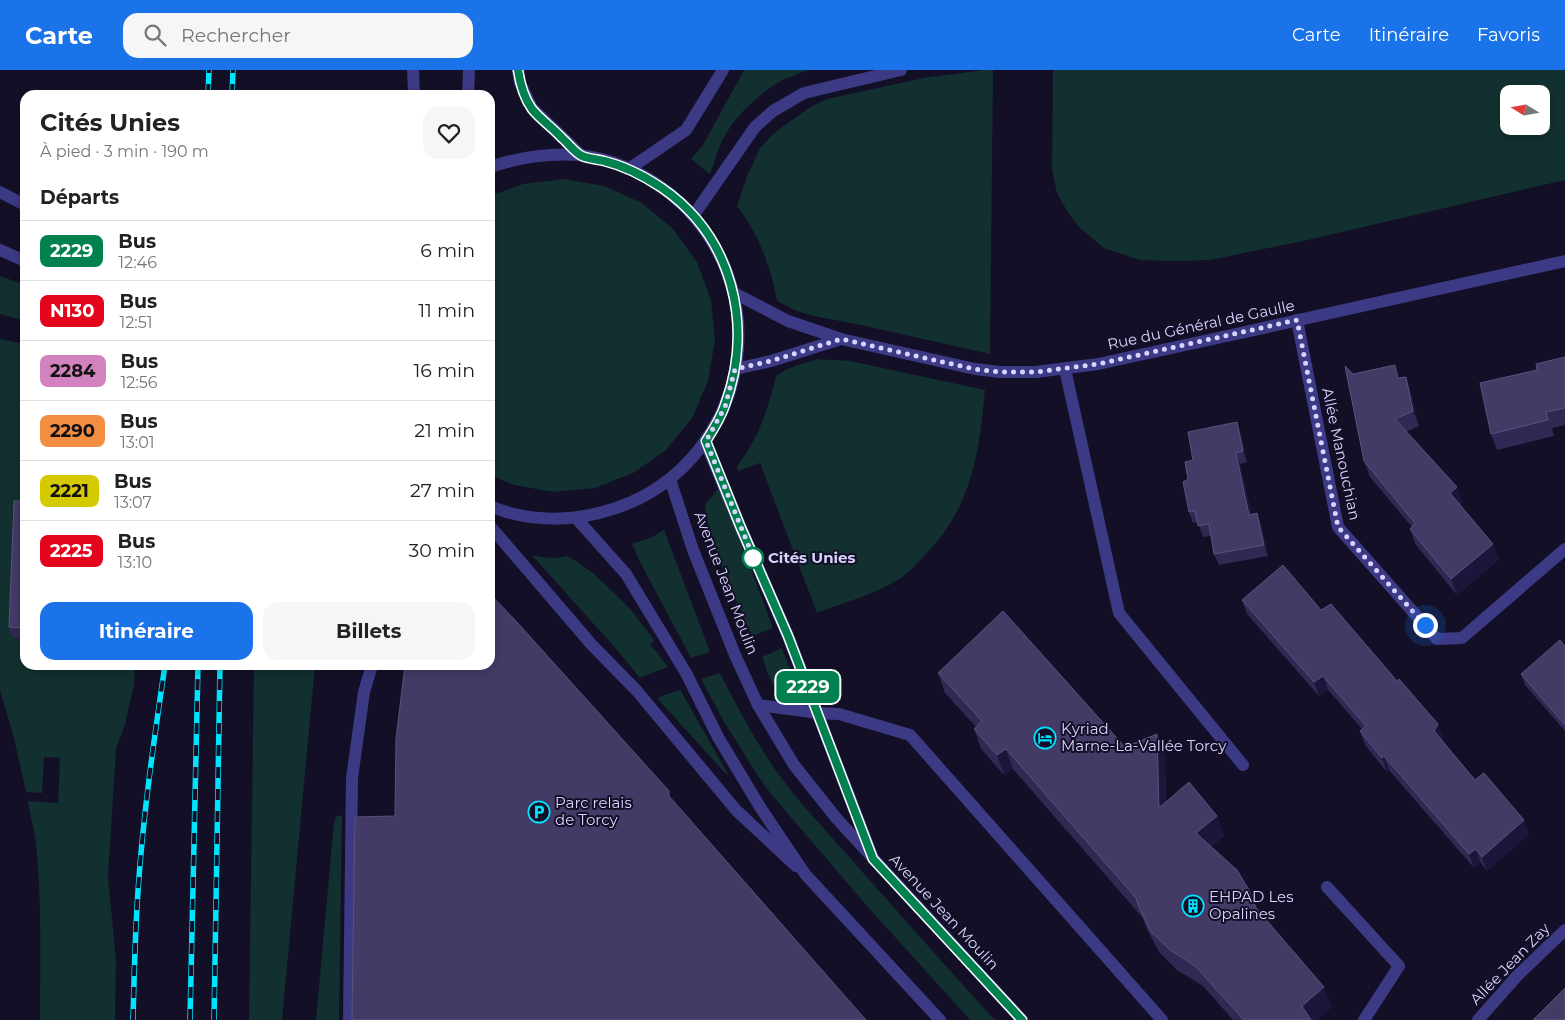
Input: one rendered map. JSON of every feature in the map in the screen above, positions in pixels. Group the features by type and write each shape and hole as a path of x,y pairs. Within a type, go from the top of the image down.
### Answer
{"street":[{"path":"413,70 414,90"},
{"path":"468,90 469,70"},
{"path":"518,70 520,83 532,108 581,156"},
{"path":"629,169 686,130 723,70"},
{"path":"693,216 755,128 772,111 804,93 901,70"},
{"path":"495,165 516,158 540,155 581,156 629,169 664,189 693,216 718,252 734,293 739,331 735,369 725,407 706,441 695,455 670,479 649,494 626,505 576,518 551,519 525,516 495,508"},
{"path":"0,192 20,202"},
{"path":"0,250 20,259"},
{"name":"Rue du Général de Gaulle","path":"734,293 788,321 841,339 974,369 1000,372 1036,372 1098,364 1565,261"},
{"name":"Allée Manouchian","path":"1297,320 1338,527 1437,639 1462,638 1565,549"},
{"path":"735,369 771,361 841,339"},
{"path":"1065,369 1118,613 1243,765"},
{"path":"706,441 788,636 873,859"},
{"name":"Avenue Jean Moulin","path":"670,479 693,550 714,606 758,705 794,765 837,819 1022,1020"},
{"path":"576,518 626,574 686,673 727,753 760,807 805,874"},
{"path":"495,532 591,644 637,691 736,810 805,874 940,1020"},
{"path":"349,1020 352,778 364,692 371,670"},
{"path":"758,705 839,714 910,735 1162,1020"},
{"path":"1326,887 1399,966 1364,1020"},
{"name":"Allée Jean Zay","path":"1478,1020 1517,976 1565,930"}],"green space":[{"path":"744,70 808,70 779,82 742,112 723,139 710,174 691,159 703,145"},
{"path":"993,70 990,354 814,316 797,311 777,301 763,251 745,216 737,206 747,176 760,148 774,133 812,106 827,99 924,78"},
{"path":"1053,70 1565,70 1565,180 1312,239 1210,260 1175,261 1140,260 1104,248 1079,227 1057,193 1052,169"},
{"path":"564,179 604,186 642,203 673,229 697,262 711,300 715,340 708,381 692,418 666,450 633,473 595,488 554,492 514,485 495,477 495,194 523,184"},
{"path":"0,276 20,283 20,320 0,314"},
{"path":"0,339 20,343 20,564 13,638 20,639 20,670 135,670 134,685 125,724 116,749 108,877 116,961 115,1020 40,1020 39,887 36,843 28,801 58,803 60,758 44,757 42,793 26,792 14,738 0,690"},
{"path":"817,359 850,361 985,390 980,436 971,478 954,517 941,536 914,567 901,578 871,593 817,613 760,463 738,471 737,466 751,445 762,423 776,376 787,369"},
{"path":"720,487 773,628 752,636 723,570 709,531 705,507"},
{"path":"664,530 710,652 691,658 632,544 652,537"},
{"path":"532,555 554,558 567,556 593,573 631,610 654,640 650,646 668,667 640,678"},
{"path":"782,648 799,693 793,697 783,695 774,687 762,657"},
{"path":"254,670 315,670 282,1020 249,1020"},
{"path":"720,673 759,744 792,792 995,1020 970,1020 867,906 771,794 723,720 701,679"},
{"path":"679,690 728,774 727,775 657,698"},
{"path":"342,816 339,1020 316,1020 334,822 336,817"}],"building":[{"path":"1565,357 1565,408 1546,412 1548,420 1491,434 1480,383 1537,370 1536,364"},
{"path":"1395,365 1398,378 1406,377 1413,411 1395,419 1457,487 1450,493 1493,544 1451,579 1410,529 1415,523 1364,461 1345,366 1353,374"},
{"path":"1237,422 1243,451 1236,453 1249,515 1257,513 1264,545 1214,554 1209,524 1198,526 1195,511 1189,512 1183,482 1188,479 1185,462 1193,460 1188,432"},
{"path":"14,501 20,501 20,628 9,627"},
{"path":"1283,565 1321,610 1331,604 1397,681 1399,679 1438,724 1434,731 1475,780 1484,773 1524,820 1482,857 1476,849 1469,854 1384,756 1382,758 1360,731 1366,726 1323,676 1314,682 1242,600"},
{"name":"Parc relais de Torcy","path":"495,599 669,791 669,796 866,1020 352,1020 355,817 395,816 396,739 404,670 495,670"},
{"path":"1003,611 1125,747 1157,734 1159,808 1189,782 1217,816 1196,833 1237,870 1249,890 1256,908 1324,987 1302,1006 1311,1020 1244,1020 1195,966 1170,950 1151,932 1136,898 1006,749 997,755 974,729 982,721 938,673"},
{"path":"1560,640 1565,646 1565,725 1521,674"},
{"path":"1565,988 1565,1020 1533,1020"}],"railway":[{"path":"208,90 209,70"},
{"path":"232,90 233,70"},
{"path":"133,1020 140,863 149,778 164,670"},
{"path":"190,1020 198,670"},
{"path":"214,1020 220,670"}],"bus line":[{"name":"2229","path":"518,70 520,83 532,108 581,156 629,169 664,189 693,216 718,252 734,293 739,331 738,350 731,388 725,407 706,441 788,636 873,859 1022,1020"}],"place":[{"name":"Cités Unies","path":"753,558"},
{"name":"Kyriad Marne-La-Vallée Torcy","path":"1045,738"},
{"name":"Parc relais de Torcy","path":"539,812"},
{"name":"EHPAD Les Opalines","path":"1193,906"}],"route":[{"path":"753,558 756,564 706,441 725,407 735,369 771,361 841,339 974,369 1000,372 1036,372 1098,364 1297,320 1338,527 1425,625"}]}
